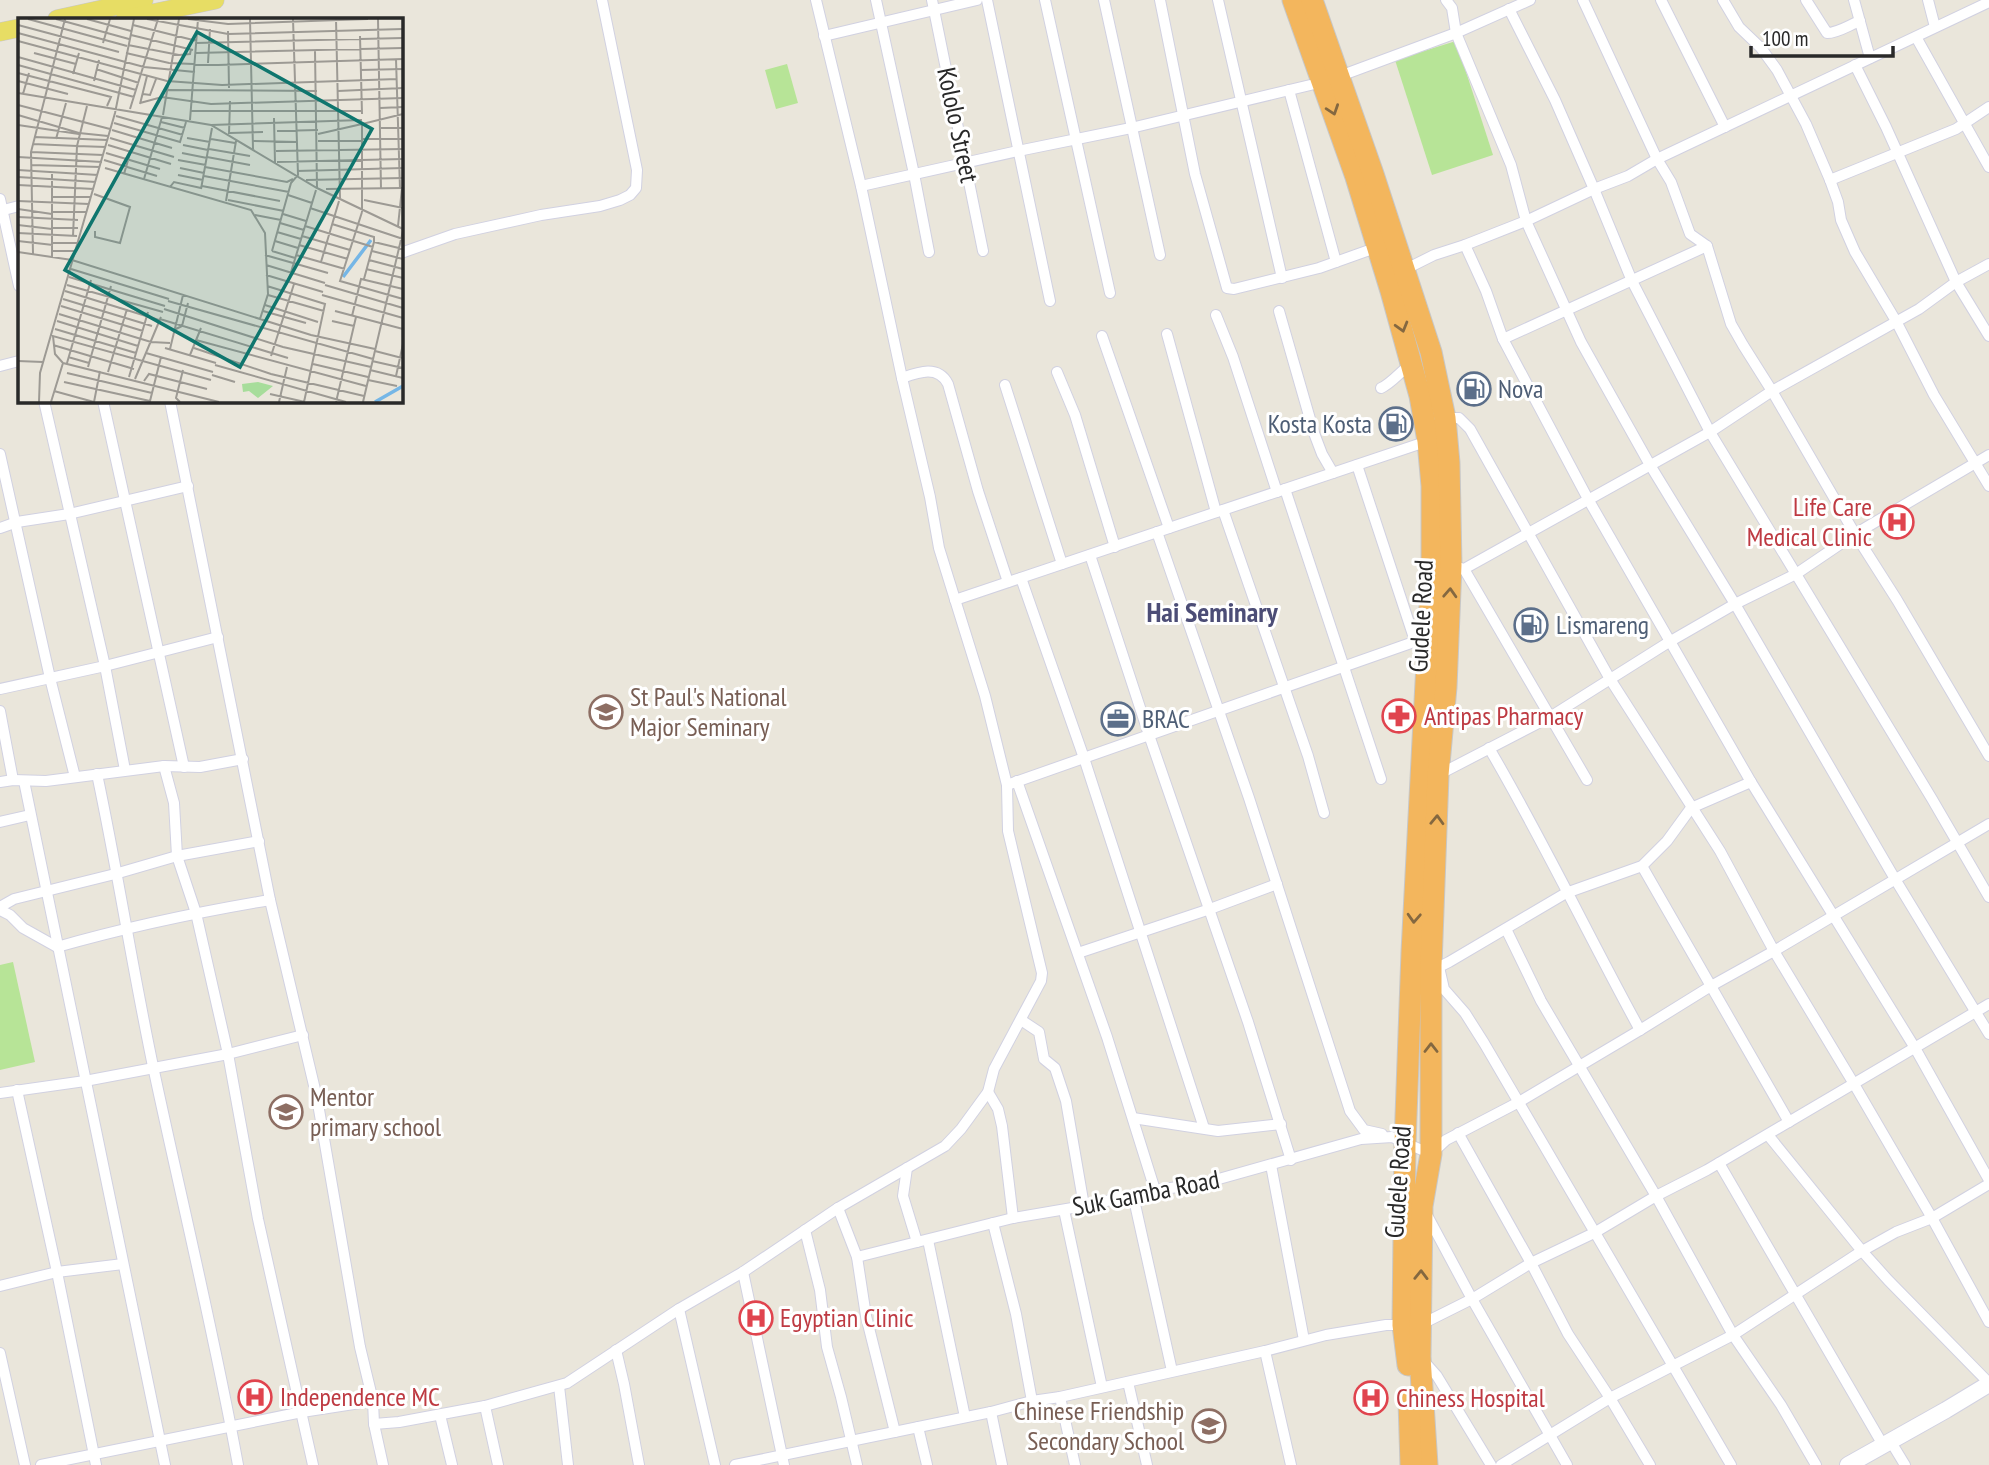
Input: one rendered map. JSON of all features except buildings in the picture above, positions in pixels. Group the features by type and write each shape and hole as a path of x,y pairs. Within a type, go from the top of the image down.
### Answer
{"highway":[{"name":"Gudele Road","path":"1293,0 1331,79 1401,283 1431,352 1446,418 1458,567 1446,687 1430,778 1398,1140 1411,1325 1420,1357 1427,1465"},
{"name":"Gudele Road","path":"1312,0 1378,247 1401,283 1433,486 1433,530 1421,639 1430,778 1435,966 1431,1154 1422,1206 1408,1360 1411,1465"}],"main road":[{"path":"61,18 144,0"},
{"path":"130,18 215,0"},
{"path":"0,32 18,28"},
{"path":"0,43 18,39"},
{"path":"1848,1465 1989,1383"}],"street":[{"path":"402,253 456,234 541,215 600,206 620,200 636,188 637,170 602,0"},
{"path":"816,0 861,186 939,548 1012,783 1078,953 1154,1190"},
{"path":"876,0 929,252"},
{"path":"824,36 881,22 933,5 977,0"},
{"path":"987,0 1050,301"},
{"path":"1045,0 1110,293"},
{"path":"1104,0 1160,255"},
{"path":"1160,0 1195,174 1228,289 1282,278 1378,247"},
{"path":"1218,0 1282,278"},
{"path":"1446,0 1452,8 1456,33 1511,165 1526,221 1581,342 1650,465 1989,1034"},
{"path":"861,186 1132,128 1331,79 1456,33 1531,0"},
{"path":"1583,0 1657,159 1671,182 1690,234 1707,246 1731,324 1989,756"},
{"path":"1661,0 1726,127"},
{"path":"1723,0 1739,27 1770,60 1791,96 1806,124 1855,251 1896,321 1934,395 1989,486"},
{"path":"1806,0 1827,33 1860,22"},
{"path":"1854,0 1870,58"},
{"path":"1928,0 1935,27"},
{"path":"1401,283 1434,255 1526,221 1628,176 1657,159 1989,2"},
{"name":"Kololo Street","path":"933,5 983,251"},
{"path":"1509,9 1555,100 1632,281 1710,432 1989,897"},
{"path":"1916,37 1989,167"},
{"path":"1855,65 1956,282 1989,336"},
{"path":"1289,90 1336,262"},
{"path":"1829,180 1956,129 1989,107"},
{"path":"1,207 18,282"},
{"path":"1465,245 1486,291 1503,339 1588,499 1751,782 1915,1048 1989,1182 1932,1218 1896,1232 1862,1251 1732,1335 1610,1398 1501,1465"},
{"path":"1503,339 1707,246"},
{"path":"1587,779 1458,567 1529,533 1710,432 1772,391 1919,309 1956,282 1989,264"},
{"path":"1279,311 1314,433 1333,473"},
{"path":"1216,315 1344,667 1381,779"},
{"path":"1167,334 1202,467 1284,687 1324,813"},
{"path":"1102,336 1169,528"},
{"path":"0,366 18,361"},
{"path":"1381,388 1412,363"},
{"path":"902,379 917,373 935,372 944,377 948,384 978,491 1008,582"},
{"path":"1057,372 1074,415 1115,547"},
{"path":"1005,385 1062,564"},
{"path":"44,402 105,666 125,770"},
{"path":"103,402 184,767"},
{"path":"170,402 270,900 327,1149 383,1465"},
{"path":"1446,418 1460,418 1466,423 1610,679 1720,851 1774,951 1854,1083 1989,1322"},
{"path":"955,600 1428,441"},
{"path":"0,454 75,777"},
{"path":"1430,778 1550,717 1669,642 1735,604 1796,574 1855,534 1989,456"},
{"path":"1012,783 1421,639 1357,465"},
{"path":"0,527 188,486"},
{"path":"1157,532 1219,710 1350,1111 1364,1129 1398,1140"},
{"path":"1090,555 1210,909 1291,1160"},
{"path":"1021,578 1084,758 1205,1128"},
{"path":"0,689 218,637"},
{"path":"0,711 30,815 165,1465"},
{"path":"1489,748 1640,1030"},
{"path":"0,782 46,781 164,766 200,767 243,759"},
{"path":"164,766 174,803 177,856 196,913 228,1054 267,1260 313,1465"},
{"path":"97,774 153,1067 208,1312 238,1465"},
{"path":"1731,1465 1519,1102 1465,1013 1444,989 1435,966 1506,929 1566,893 1642,866 1667,841 1692,808 1751,782"},
{"path":"374,1424 485,1406 567,1383 679,1309 743,1272 838,1208 953,1139 988,1092 994,1069 1042,977 1008,831 1012,783"},
{"path":"0,822 30,815"},
{"path":"1431,1154 1440,1143 1519,1102 1989,824"},
{"path":"258,841 177,856 14,899 0,909 23,928 57,947 128,927 270,900"},
{"path":"1642,866 1789,1122"},
{"path":"1078,953 1277,884"},
{"path":"1506,929 1541,1001 1656,1196 1732,1335 1781,1405 1816,1465"},
{"path":"735,1465 783,1460 852,1441 1128,1382 1304,1340 1386,1325 1411,1325 1472,1299 1531,1263 1594,1233 1768,1135 1989,1004"},
{"path":"1021,1020 1040,1032 1044,1059 1055,1068 1066,1101 1084,1206"},
{"path":"0,1093 85,1081 228,1054 303,1035"},
{"path":"16,1090 95,1460"},
{"path":"988,1092 998,1109 1002,1126 1013,1218"},
{"path":"1133,1118 1218,1131 1281,1124"},
{"path":"1458,1133 1568,1334 1650,1465"},
{"path":"1768,1135 1862,1251 1922,1317 1989,1383"},
{"name":"Suk Gamba Road","path":"857,1256 1013,1218 1154,1190 1201,1184 1362,1139 1398,1140 1431,1154"},
{"path":"1719,1163 1887,1444 1905,1465"},
{"path":"1271,1165 1304,1340"},
{"path":"907,1168 903,1196 922,1241 965,1417"},
{"path":"1133,1195 1171,1371"},
{"path":"1422,1206 1567,1465"},
{"path":"838,1208 857,1256 866,1316 895,1432"},
{"path":"1064,1210 1102,1387"},
{"path":"993,1223 1016,1314 1032,1401"},
{"path":"805,1230 820,1290 827,1347 857,1465"},
{"path":"0,1286 57,1272 123,1264"},
{"path":"743,1272 783,1460"},
{"path":"679,1309 715,1465"},
{"path":"616,1350 639,1465"},
{"path":"1265,1351 1291,1465"},
{"path":"0,1353 25,1465"},
{"path":"1420,1357 1437,1376 1491,1465"},
{"path":"1128,1382 1147,1465"},
{"path":"559,1386 568,1465"},
{"path":"1060,1397 1075,1465"},
{"path":"41,1465 95,1460 160,1441 302,1412 373,1401"},
{"path":"485,1406 498,1465"},
{"path":"991,1412 1002,1465"},
{"path":"440,1415 452,1465"},
{"path":"918,1427 927,1465"}],"green space":[{"path":"1456,41 1493,155 1432,175 1395,60"},
{"path":"787,64 798,103 776,109 765,70"},
{"path":"13,962 35,1062 0,1070 0,965"}],"place":[{"name":"Nova","path":"1474,389"},
{"name":"Kosta Kosta","path":"1396,424"},
{"name":"Life Care Medical Clinic","path":"1897,522"},
{"name":"Lismareng","path":"1531,625"},
{"name":"St Paul's National Major Seminary","path":"606,712"},
{"name":"Antipas Pharmacy","path":"1399,716"},
{"name":"BRAC","path":"1118,719"},
{"name":"Mentor primary school","path":"286,1112"},
{"name":"Egyptian Clinic","path":"756,1318"},
{"name":"Independence MC","path":"255,1397"},
{"name":"Chiness Hospital","path":"1371,1398"},
{"name":"Chinese Friendship Secondary School","path":"1209,1426"}],"district":[{"name":"Hai Seminary","path":"1212,612"}]}
